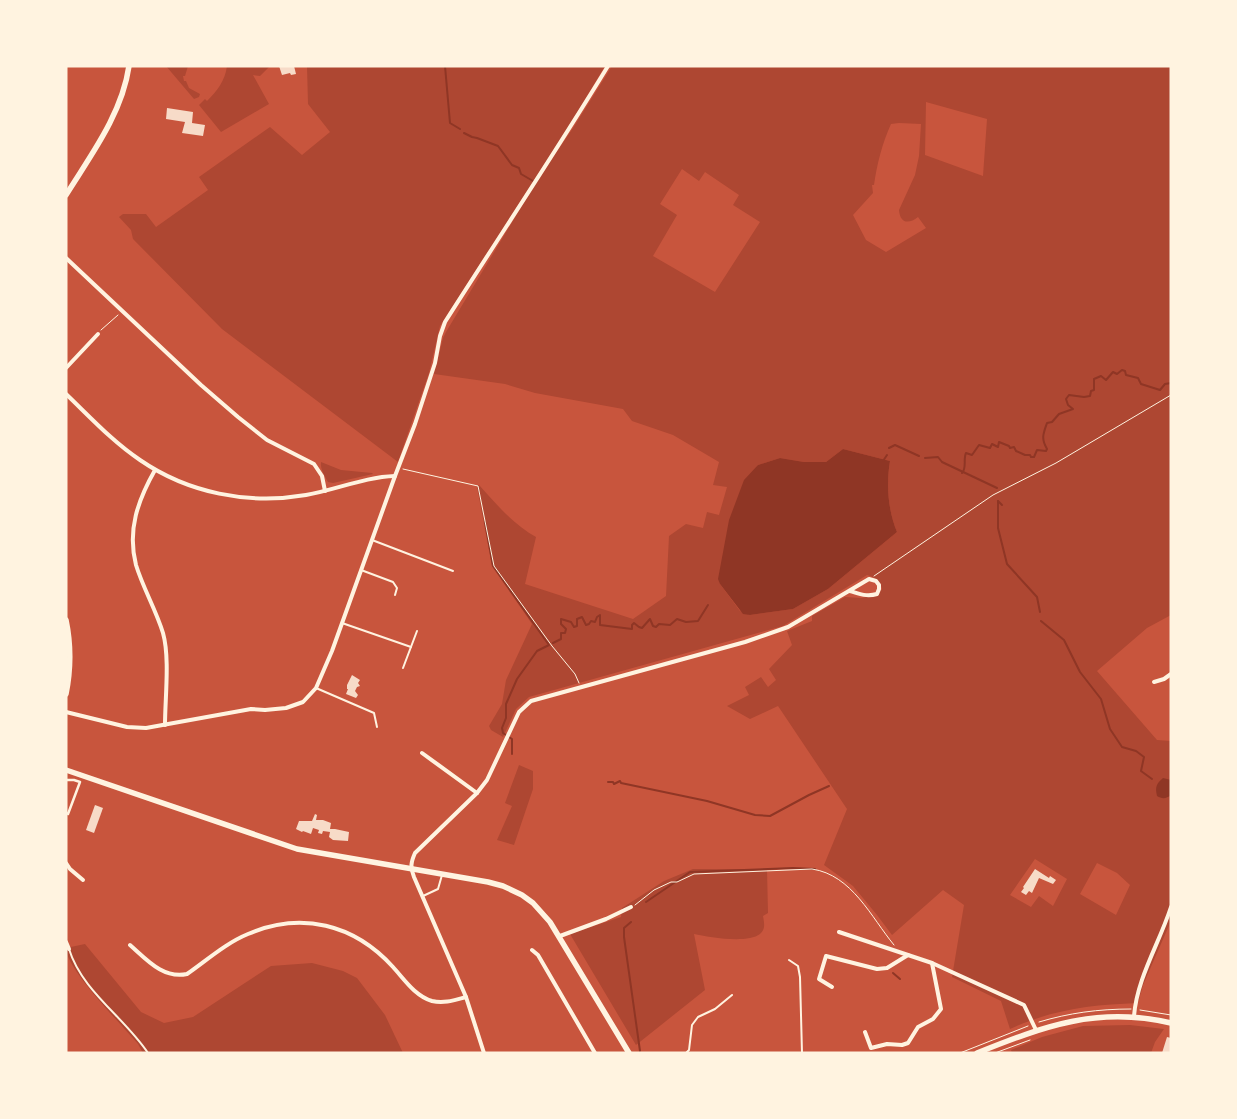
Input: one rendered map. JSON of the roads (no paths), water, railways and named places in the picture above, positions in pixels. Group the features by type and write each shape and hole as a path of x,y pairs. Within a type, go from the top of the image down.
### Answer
{"main road":[{"path":"66,195 118,108 127,84 130,66"},
{"path":"66,620 70,654 66,694"},
{"path":"66,770 297,849 442,873 488,882 518,892 541,911 560,936 629,1053"},
{"path":"976,1050 1036,1030 1081,1018 1134,1016 1171,1023"}],"street":[{"path":"66,712 127,727 146,728 251,709 286,708 304,702 316,688 342,622 432,374 445,322 536,178 564,138 608,66"},
{"path":"66,258 201,385 238,417 267,440 314,464 322,476 325,491"},
{"path":"66,368 98,334"},
{"path":"66,394 125,449 155,470 201,489 256,499 276,499 325,491 370,478 395,476"},
{"path":"155,470 142,492 135,514 133,548 136,565 163,633 166,652 165,725"},
{"path":"484,1053 466,997 411,869 411,862 414,853 487,780 519,712 531,701 754,639 788,627 850,591 869,580 876,581 879,585 877,594 862,595 850,591"},
{"path":"1154,682 1164,679 1171,674"},
{"path":"422,752 476,793"},
{"path":"66,780 80,782 68,814 66,813"},
{"path":"66,863 83,880"},
{"path":"560,936 606,919 631,907"},
{"path":"1134,1016 1141,980 1161,937 1171,907"},
{"path":"130,945 158,968 174,976 187,974 236,940 260,929 289,922 323,924 360,939 376,950 405,982 418,994 431,1001 440,1003 466,997"},
{"path":"840,932 932,964 1024,1005 1036,1030"},
{"path":"66,942 69,948"},
{"path":"532,950 538,955 594,1053"},
{"path":"832,987 819,979 826,956 877,969 887,968 908,955"},
{"path":"865,1032 871,1048 887,1044 902,1045 908,1043 918,1027 932,1019 941,1008 932,964"}],"lane":[{"path":"372,540 453,571"},
{"path":"361,570 393,582 397,588 395,595"},
{"path":"342,622 411,647"},
{"path":"403,668 417,631"},
{"path":"316,688 374,713 377,727"},
{"path":"423,896 438,889 442,880 442,873"},
{"path":"69,948 88,983 148,1053"},
{"path":"789,960 798,966 800,976 802,1053"},
{"path":"686,1053 689,1050 692,1025 698,1018 714,1009 732,995"}],"waterway":[{"path":"445,66 450,123 460,129"},
{"path":"464,133 498,146 512,165 519,168 521,174 533,181"},
{"path":"962,473 966,453 972,455 979,445 990,448 992,444 998,447 999,442 1010,448 1014,447 1016,451 1031,457 1034,457 1037,450 1046,451 1043,436 1047,423 1052,422 1059,414 1073,409 1068,405 1066,399 1069,395 1090,396 1091,391 1094,390 1094,379 1101,376 1106,380 1113,372 1117,374 1122,370 1125,371 1126,375 1138,378 1141,384 1160,390 1165,384 1171,383"},
{"path":"889,448 895,445 919,456"},
{"path":"883,461 887,455"},
{"path":"925,458 938,457 942,462 997,488"},
{"path":"998,501 998,528 1007,564 1037,597 1040,612"},
{"path":"998,501 1002,505"},
{"path":"485,522 493,566 549,645 537,651 517,679 506,704 506,718 502,728 503,733 512,739 512,754"},
{"path":"553,643 561,639 561,633 565,633 566,629 561,624 561,619 571,622 574,627 577,626 577,619 582,617 586,625 591,621 595,622 600,615 600,625 632,629 634,623 642,628 650,619 653,626 656,627 659,624 670,625 677,619 686,622 698,621 708,605"},
{"path":"1041,621 1064,640 1080,672 1101,699 1110,729 1122,747 1136,751 1144,757 1141,771 1152,779"},
{"path":"608,782 613,782 614,784 620,781 621,783 707,801 755,815 770,816 829,786"},
{"path":"646,902 690,872 793,868 815,869"},
{"path":"631,922 624,928 624,937 640,1051"},
{"path":"893,973 900,979"}]}
